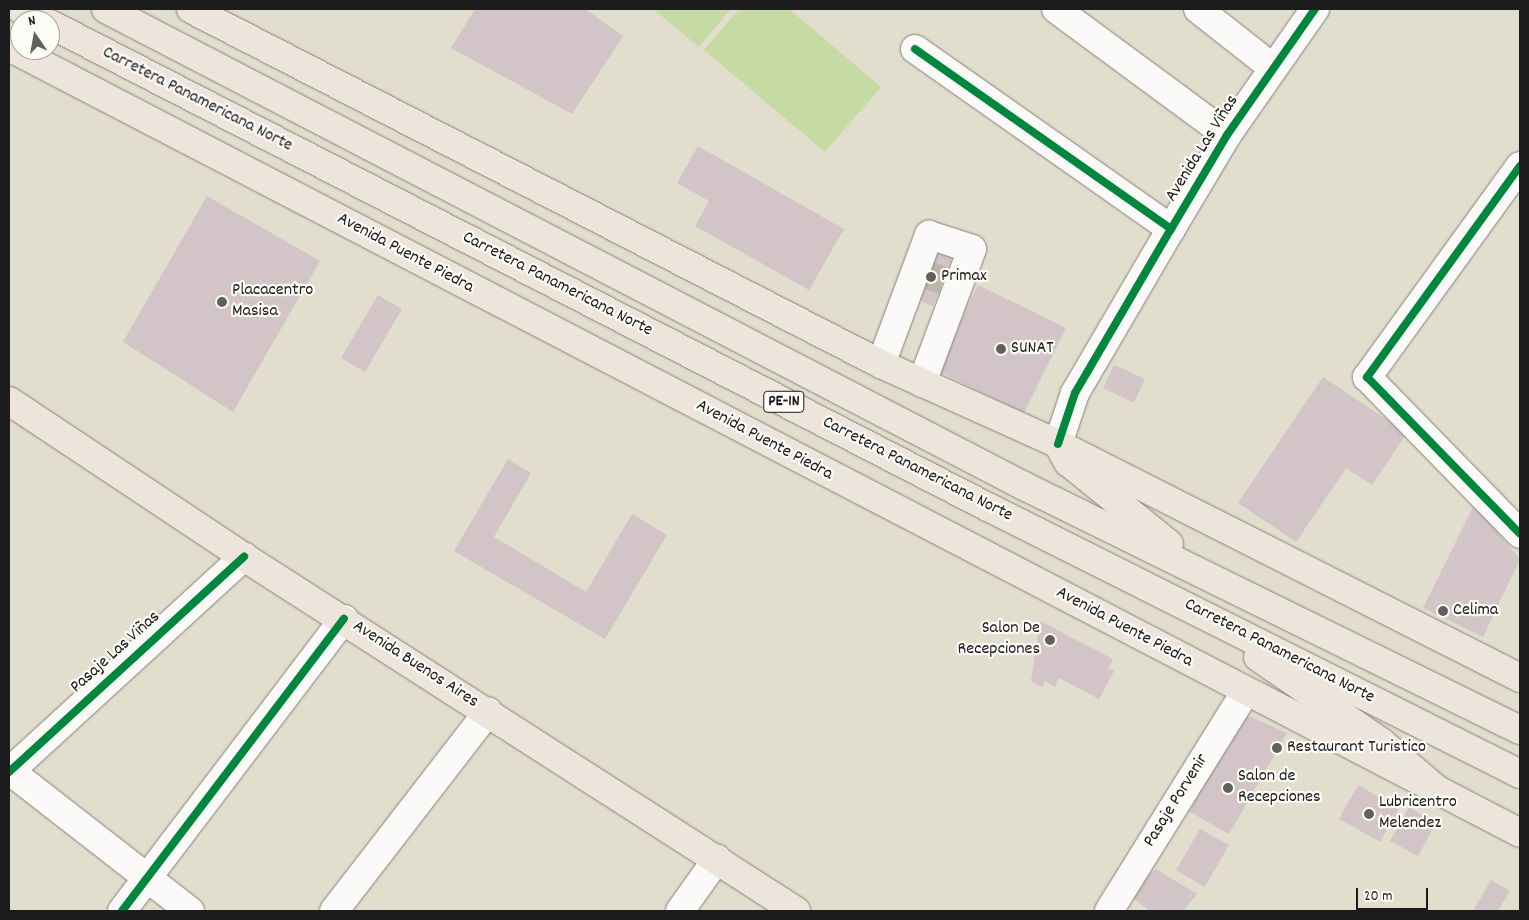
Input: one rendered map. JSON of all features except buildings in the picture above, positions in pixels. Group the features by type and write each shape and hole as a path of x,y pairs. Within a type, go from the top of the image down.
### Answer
{"main road":[{"name":"Carretera Panamericana Norte","path":"106,9 1024,486 1204,572 1520,730"},
{"path":"191,9 881,364 1058,444 1520,678"},
{"name":"Carretera Panamericana Norte","path":"60,29 979,503 1184,604 1520,774"},
{"name":"Avenida Puente Piedra","path":"9,47 1520,833"},
{"name":"Avenida Buenos Aires","path":"9,401 244,557 344,619 796,911"},
{"path":"1058,444 1068,462 1204,572"},
{"path":"1184,604 1381,742 1440,792"}],"street":[{"path":"1056,9 1227,135"},
{"path":"1198,9 1273,68"},
{"name":"Avenida Las Viñas","path":"1058,444 1075,393 1227,135 1315,9"},
{"path":"915,49 1172,229"},
{"path":"1520,166 1367,377 1520,534"},
{"path":"881,364 934,278 922,383"},
{"name":"Pasaje Las Viñas","path":"9,771 244,557"},
{"path":"122,911 148,880 344,619"},
{"name":"Pasaje Porvenir","path":"1108,911 1246,691"},
{"path":"334,911 488,712"},
{"path":"9,771 190,911"},
{"path":"680,911 717,859"}],"green space":[{"path":"653,9 731,9 699,47"},
{"path":"739,9 789,9 881,87 825,152 704,50"}],"tunnel":[{"path":"920,273 943,280"}],"cycle path":[{"path":"1058,444 1075,393 1171,229 1227,135 1315,9"},
{"path":"915,49 1171,229"},
{"path":"1520,166 1367,377 1520,534"},
{"path":"9,772 244,557"},
{"path":"122,911 344,619"}],"place":[{"name":"Primax","path":"931,277"},
{"name":"Placacentro Masisa","path":"222,302"},
{"name":"SUNAT","path":"1001,349"},
{"name":"Celima","path":"1443,611"},
{"name":"Salon De Recepciones","path":"1050,640"},
{"name":"Restaurant Turistico","path":"1277,748"},
{"name":"Salon de Recepciones","path":"1228,788"},
{"name":"Lubricentro Melendez","path":"1369,814"}]}
